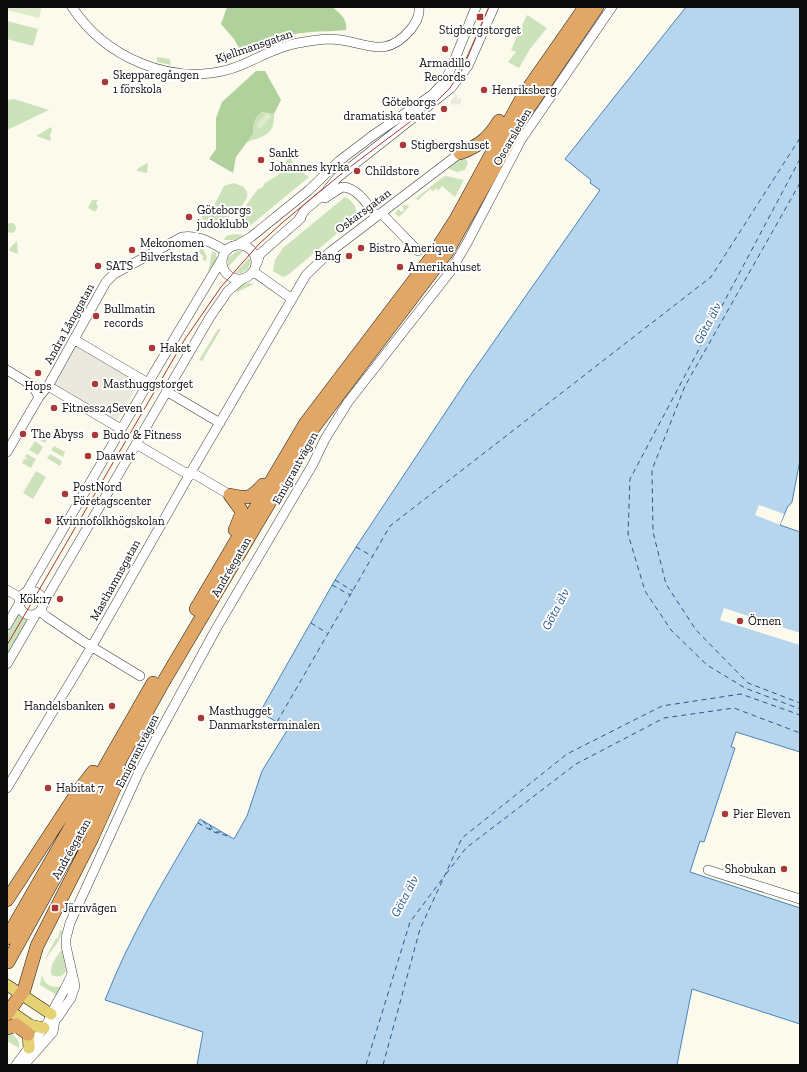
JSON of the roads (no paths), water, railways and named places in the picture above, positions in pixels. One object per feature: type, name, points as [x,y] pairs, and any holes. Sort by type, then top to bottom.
[{"type":"highway","name":"Oscarsleden","points":[[479,187],[523,96],[585,7]]},
{"type":"highway","name":"Oscarsleden","points":[[479,187],[525,113],[597,7]]},
{"type":"highway","points":[[460,154],[480,145],[490,135],[504,114],[523,96]]},
{"type":"highway","name":"Andréegatan","points":[[7,938],[108,759],[234,543],[315,410],[431,258],[479,187]]},
{"type":"highway","name":"Andréegatan","points":[[8,962],[138,726],[314,427],[432,274],[466,222],[479,187]]},
{"type":"highway","points":[[230,495],[246,498],[251,497],[273,478]]},
{"type":"highway","points":[[230,495],[241,510],[241,515],[235,527],[234,543]]},
{"type":"highway","points":[[8,1011],[21,995],[37,946],[107,807],[133,747],[138,726]]},
{"type":"highway","points":[[7,900],[79,790],[95,770],[108,759]]},
{"type":"highway","points":[[7,1028],[16,1025],[28,1034]]},
{"type":"main road","points":[[7,985],[55,1018]]},
{"type":"main road","points":[[8,1011],[30,1025],[44,1028]]},
{"type":"main road","points":[[22,1020],[28,1034],[29,1048]]},
{"type":"street","name":"Kjellmansgatan","points":[[72,7],[101,40],[129,58],[167,71],[206,74],[240,66],[285,46],[311,40],[343,40],[371,48],[383,48],[400,40],[409,31],[418,17],[419,7]]},
{"type":"street","points":[[7,625],[224,255],[232,246],[251,237],[309,190],[339,161],[432,95],[445,81],[476,7]]},
{"type":"street","points":[[297,222],[305,210],[325,193],[336,178],[451,88],[468,66],[494,7]]},
{"type":"street","name":"Emigrantvägen","points":[[24,1065],[53,1032],[55,1018],[68,986],[72,973],[66,938],[70,922],[138,774],[216,629],[348,402],[450,272],[467,243],[521,140],[612,7]]},
{"type":"street","name":"Oskarsgatan","points":[[292,299],[306,275],[319,261],[378,214],[460,154]]},
{"type":"street","points":[[7,664],[40,610],[210,317],[228,291],[255,267],[260,254],[297,222],[342,187],[350,188],[354,191],[418,251]]},
{"type":"street","name":"Andra Långgatan","points":[[7,452],[75,340],[106,282],[114,274],[182,237],[192,236],[214,243],[224,255]]},
{"type":"street","points":[[239,244],[245,245],[253,251],[255,267],[292,299]]},
{"type":"street","points":[[224,255],[222,265],[226,274],[233,278],[242,279]]},
{"type":"street","name":"Masthamnsgatan","points":[[7,788],[92,646],[190,472],[292,299]]},
{"type":"street","points":[[75,340],[148,383]]},
{"type":"street","points":[[7,370],[32,386],[39,397]]},
{"type":"street","points":[[48,386],[121,429]]},
{"type":"street","points":[[166,391],[220,423]]},
{"type":"street","points":[[136,444],[184,472],[190,472],[230,495]]},
{"type":"street","points":[[7,590],[22,598],[38,593],[42,598],[40,610]]},
{"type":"street","points":[[22,598],[22,610],[26,614],[40,610]]},
{"type":"street","points":[[40,610],[47,617],[140,676]]},
{"type":"street","points":[[708,870],[800,899]]},
{"type":"street","points":[[16,1065],[44,1028],[55,1018]]},
{"type":"water","name":"Göta älv","points":[[686,7],[800,7],[800,460],[792,502],[787,508],[780,525],[800,532],[800,752],[736,732],[731,747],[735,748],[704,842],[700,841],[690,872],[800,908],[800,1024],[692,989],[677,1065],[197,1065],[203,1032],[105,1000],[125,953],[161,885],[200,819],[234,839],[247,816],[262,771],[288,729],[260,712],[335,580],[356,547],[467,380],[600,190],[590,183],[591,180],[565,159]]},
{"type":"tram line","points":[[7,645],[185,339],[221,287],[259,244],[283,222],[346,170],[435,103],[450,88],[463,68],[489,7]]},
{"type":"place","name":"Stigbergstorget","points":[[480,17]]},
{"type":"place","name":"Armadillo Records","points":[[445,49]]},
{"type":"place","name":"Skepparegången 1 förskola","points":[[105,82]]},
{"type":"place","name":"Henriksberg","points":[[484,90]]},
{"type":"place","name":"Göteborgs dramatiska teater","points":[[444,109]]},
{"type":"place","name":"Stigbergshuset","points":[[403,145]]},
{"type":"place","name":"Sankt Johannes kyrka","points":[[261,160]]},
{"type":"place","name":"Childstore","points":[[357,171]]},
{"type":"place","name":"Göteborgs judoklubb","points":[[189,217]]},
{"type":"place","name":"Bistro Amerique","points":[[361,248]]},
{"type":"place","name":"Mekonomen Bilverkstad","points":[[132,250]]},
{"type":"place","name":"Bang","points":[[349,256]]},
{"type":"place","name":"SATS","points":[[98,266]]},
{"type":"place","name":"Amerikahuset","points":[[400,267]]},
{"type":"place","name":"Bullmatin records","points":[[96,316]]},
{"type":"place","name":"Haket","points":[[152,348]]},
{"type":"place","name":"Hops","points":[[38,373]]},
{"type":"place","name":"Masthuggstorget","points":[[95,384]]},
{"type":"place","name":"Fitness24Seven","points":[[54,408]]},
{"type":"place","name":"The Abyss","points":[[23,434]]},
{"type":"place","name":"Budo & Fitness","points":[[95,435]]},
{"type":"place","name":"Daawat","points":[[88,456]]},
{"type":"place","name":"PostNord Företagscenter","points":[[65,494]]},
{"type":"place","name":"Kvinnofolkhögskolan","points":[[48,521]]},
{"type":"place","name":"Kök:17","points":[[60,599]]},
{"type":"place","name":"Örnen","points":[[740,621]]},
{"type":"place","name":"Handelsbanken","points":[[112,706]]},
{"type":"place","name":"Masthugget Danmarksterminalen","points":[[201,718]]},
{"type":"place","name":"Habitat 7","points":[[48,788]]},
{"type":"place","name":"Pier Eleven","points":[[725,814]]},
{"type":"place","name":"Shobukan","points":[[784,869]]},
{"type":"place","name":"Järnvågen","points":[[55,908]]}]
